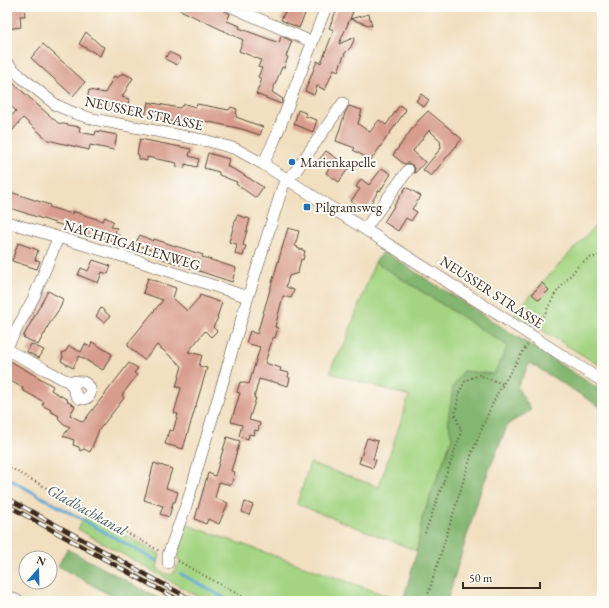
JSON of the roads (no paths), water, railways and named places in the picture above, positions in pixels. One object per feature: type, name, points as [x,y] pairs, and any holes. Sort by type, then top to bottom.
[{"type":"street","points":[[232,7],[312,42]]},
{"type":"street","points":[[264,164],[274,143],[326,7]]},
{"type":"street","name":"NEUSSER STRASSE","points":[[7,63],[20,76],[56,105],[74,113],[93,119],[208,141],[236,149],[264,164],[531,339],[602,381]]},
{"type":"street","points":[[168,559],[188,500],[248,297],[283,186],[287,179],[295,172],[343,103]]},
{"type":"street","points":[[365,230],[408,170]]},
{"type":"street","name":"NACHTIGALLENWEG","points":[[7,222],[135,260],[248,297]]},
{"type":"street","points":[[58,238],[34,297],[7,349],[68,381]]},
{"type":"street","points":[[7,596],[18,601]]},
{"type":"waterway","name":"Gladbachkanal","points":[[7,478],[157,561]]},
{"type":"waterway","name":"Gladbachkanal","points":[[181,574],[230,601]]},
{"type":"railway","points":[[7,498],[194,601]]},
{"type":"railway","points":[[7,505],[180,601]]},
{"type":"place","name":"Marienkapelle","points":[[292,162]]},
{"type":"place","name":"Pilgramsweg","points":[[307,207]]}]
